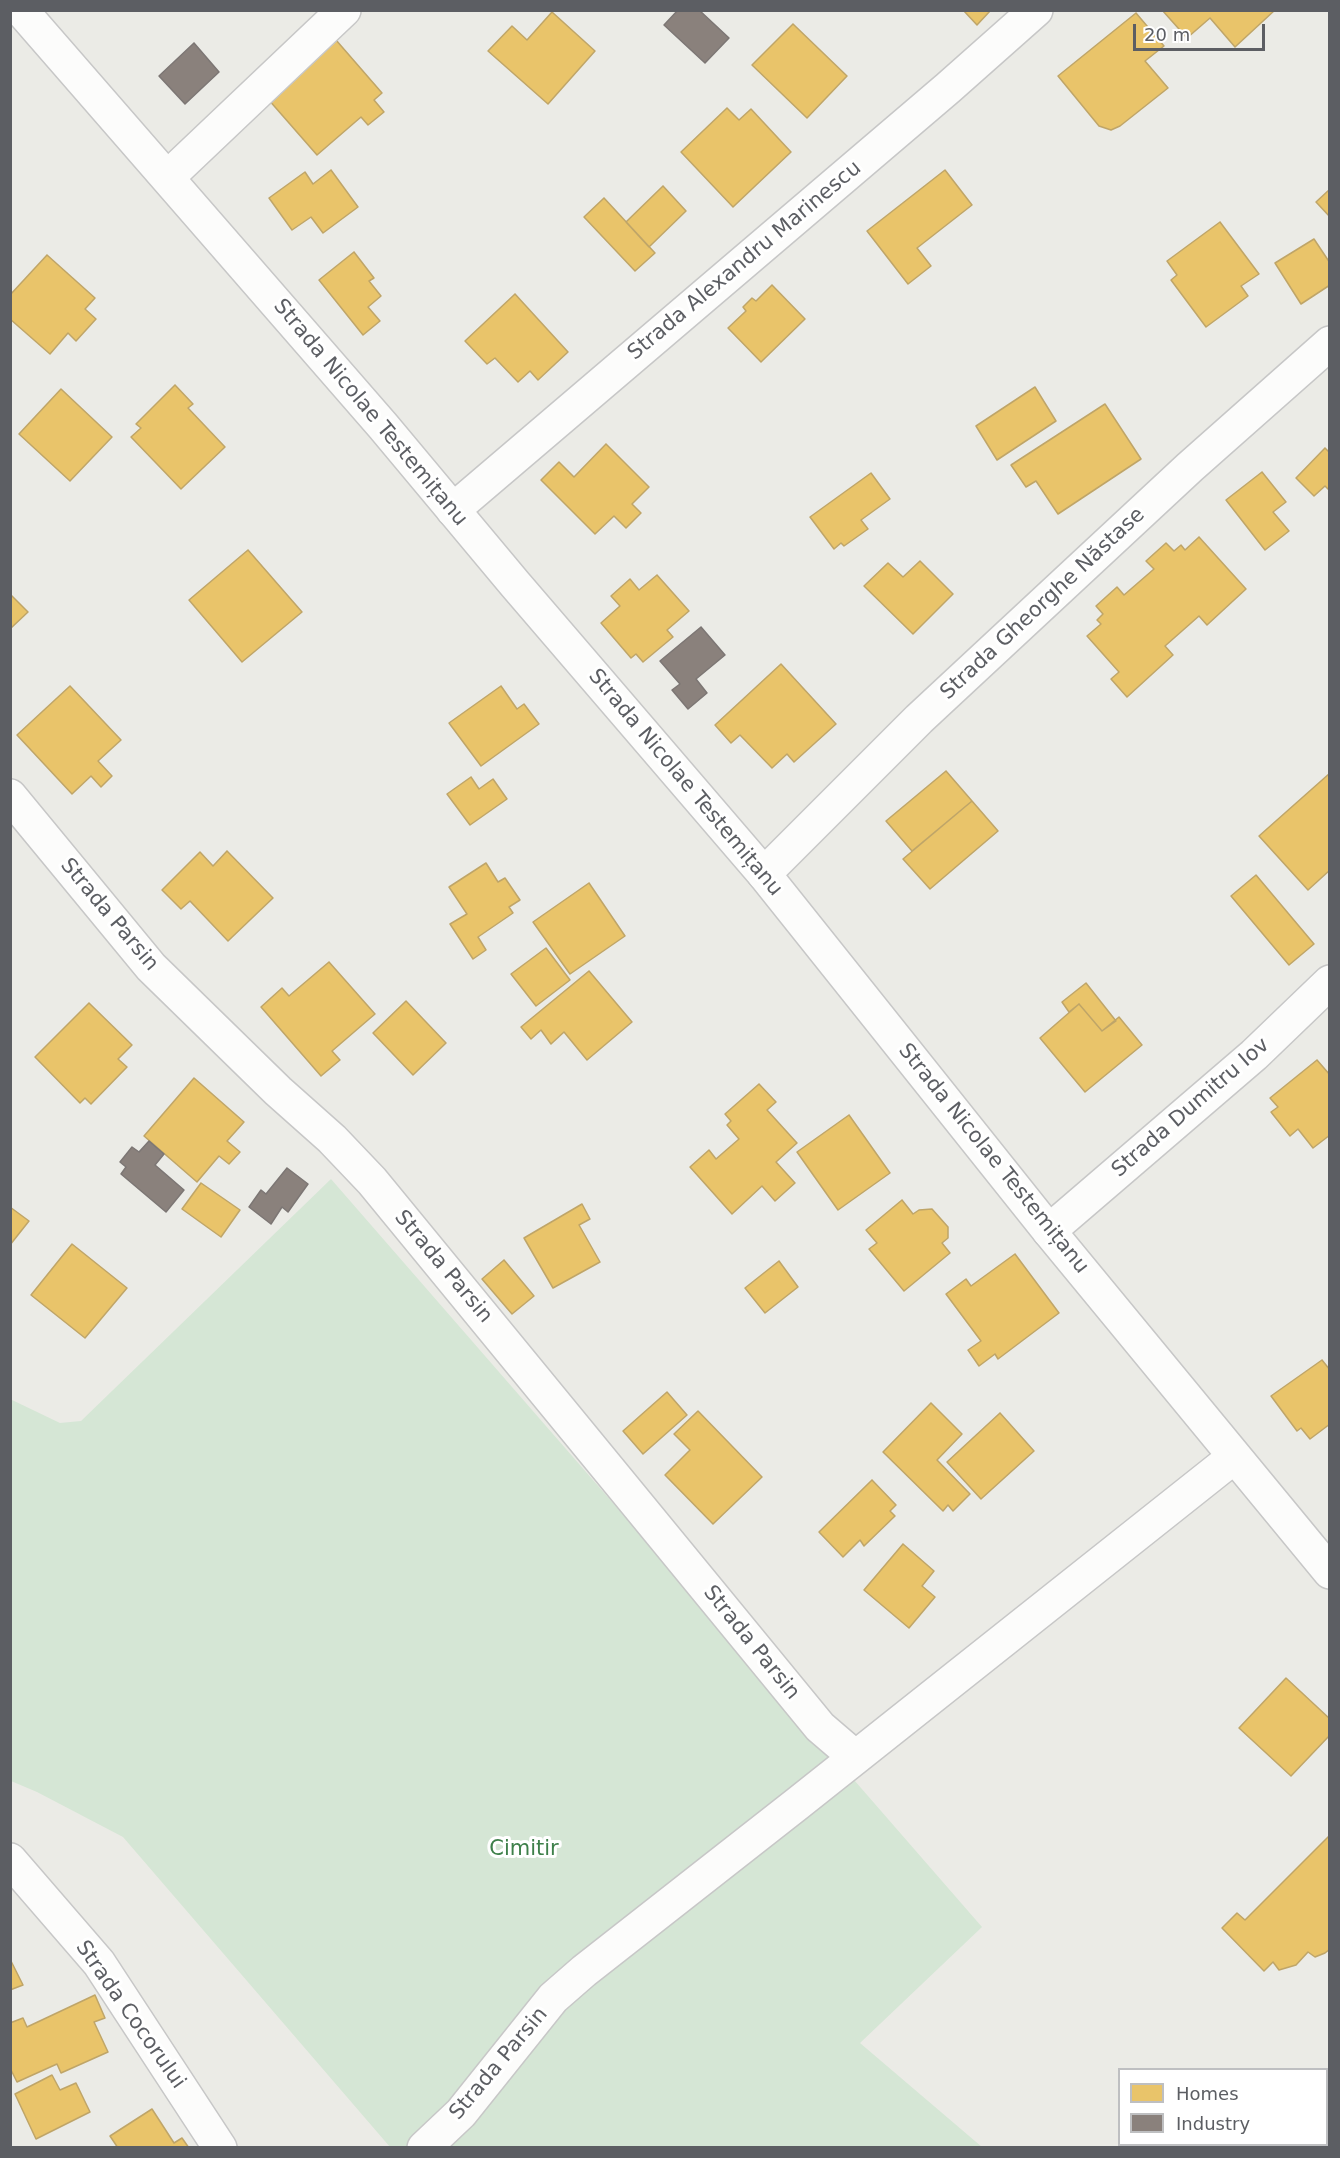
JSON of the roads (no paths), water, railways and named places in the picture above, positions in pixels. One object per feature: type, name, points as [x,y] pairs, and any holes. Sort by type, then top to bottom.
[{"type":"street","name":"Strada Nicolae Testemițanu","points":[[21,10],[383,426],[764,874],[1049,1231],[1329,1572]]},
{"type":"street","points":[[168,177],[344,10]]},
{"type":"street","name":"Strada Alexandru Marinescu","points":[[453,510],[939,96],[1036,10]]},
{"type":"street","name":"Strada Gheorghe Năstase","points":[[764,874],[920,719],[1190,467],[1329,343]]},
{"type":"street","name":"Strada Parsin","points":[[10,796],[151,967],[278,1091],[332,1139],[372,1181],[820,1727],[855,1757]]},
{"type":"street","name":"Strada Dumitru Iov","points":[[1049,1231],[1254,1054],[1329,982]]},
{"type":"street","name":"Strada Parsin","points":[[424,2148],[460,2113],[553,1998],[584,1971],[1234,1457]]},
{"type":"street","name":"Strada Cocorului","points":[[10,1860],[99,1963],[220,2148]]},
{"type":"park label","name":"Cimitir","points":[[524,1850]]}]
